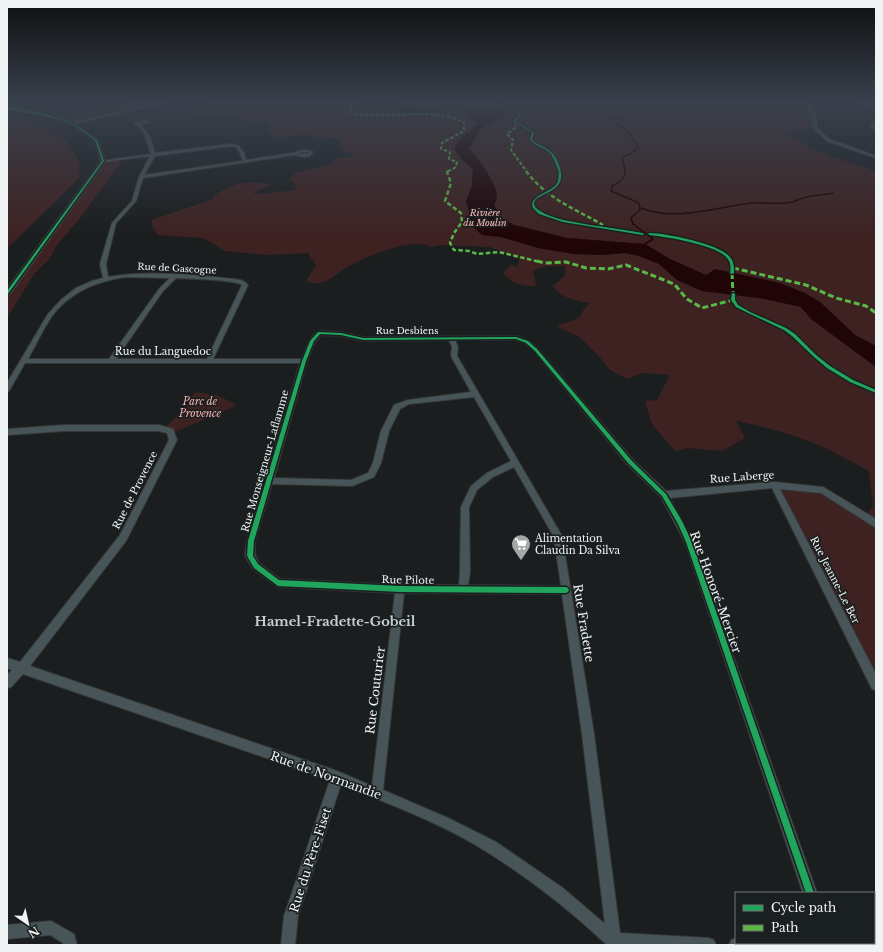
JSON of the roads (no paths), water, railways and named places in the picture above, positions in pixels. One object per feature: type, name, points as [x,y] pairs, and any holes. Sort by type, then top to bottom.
[{"type":"main road","points":[[7,293],[103,161],[98,146]]},
{"type":"street","points":[[106,279],[103,264],[114,223],[134,201],[141,177],[153,155],[151,146]]},
{"type":"street","points":[[103,161],[220,146]]},
{"type":"street","points":[[237,146],[242,153],[245,162]]},
{"type":"street","points":[[846,146],[876,157]]},
{"type":"street","points":[[141,177],[294,154]]},
{"type":"street","name":"Rue de Gascogne","points":[[7,389],[50,315],[67,296],[106,279],[134,274],[232,280],[242,282],[245,285],[209,361]]},
{"type":"street","points":[[112,360],[161,290],[174,276]]},
{"type":"street","name":"Rue Desbiens","points":[[304,361],[312,341],[319,333],[341,334],[363,339],[516,338],[527,342]]},
{"type":"street","name":"Rue Fradette","points":[[451,339],[455,347],[454,356],[514,463],[558,536],[588,734],[613,942]]},
{"type":"street","name":"Rue Honoré-Mercier","points":[[527,342],[536,350],[630,462],[664,495],[680,522],[689,542],[810,892]]},
{"type":"street","name":"Rue du Languedoc","points":[[23,361],[304,361]]},
{"type":"street","name":"Rue Monseigneur-Laflamme","points":[[256,566],[250,556],[251,541],[270,481],[304,361]]},
{"type":"street","points":[[270,481],[352,483],[370,474],[374,469],[377,463],[385,431],[397,408],[408,402],[475,394]]},
{"type":"street","name":"Rue de Provence","points":[[7,432],[35,428],[64,427],[159,428],[170,431],[173,440],[123,538],[22,668],[7,683]]},
{"type":"street","points":[[463,589],[465,572],[465,508],[474,488],[490,475],[514,463]]},
{"type":"street","name":"Rue Laberge","points":[[664,495],[774,485],[823,490],[876,524]]},
{"type":"street","name":"Rue Jeanne-Le Ber","points":[[774,485],[876,685]]},
{"type":"street","name":"Rue Pilote","points":[[256,566],[278,583],[400,589],[566,590]]},
{"type":"street","name":"Rue Couturier","points":[[377,793],[400,589]]},
{"type":"street","name":"Rue de Normandie","points":[[7,663],[337,777],[444,822],[490,847],[558,893],[613,942]]},
{"type":"street","name":"Rue du Père-Fiset","points":[[288,945],[291,916],[337,777]]},
{"type":"street","points":[[7,932],[51,928],[69,939],[70,945]]},
{"type":"street","points":[[613,942],[709,945]]},
{"type":"street","points":[[736,945],[758,944]]},
{"type":"water","name":"Rivière du Moulin","points":[[455,146],[470,146],[469,149],[482,165],[494,185],[497,196],[494,205],[501,218],[514,225],[567,238],[645,244],[670,259],[706,275],[715,269],[780,283],[805,293],[820,302],[855,335],[876,346],[876,367],[811,319],[801,307],[765,299],[702,291],[677,280],[659,264],[639,256],[625,253],[601,255],[574,254],[538,248],[501,237],[482,235],[470,224],[470,214],[466,202],[472,185],[473,169],[463,161],[454,149]]},
{"type":"waterway","points":[[638,146],[630,154],[622,157],[625,167],[625,174],[621,180],[612,186],[611,191],[639,203],[640,210],[631,218],[633,224],[653,239],[645,244]]},
{"type":"waterway","points":[[641,208],[668,214],[682,214],[752,203],[787,203],[802,198],[833,193]]},
{"type":"place","name":"Alimentation Claudin Da Silva","points":[[521,561]]},
{"type":"district","name":"Hamel-Fradette-Gobeil","points":[[335,621]]},
{"type":"park label","name":"Parc de Provence","points":[[200,406]]}]
